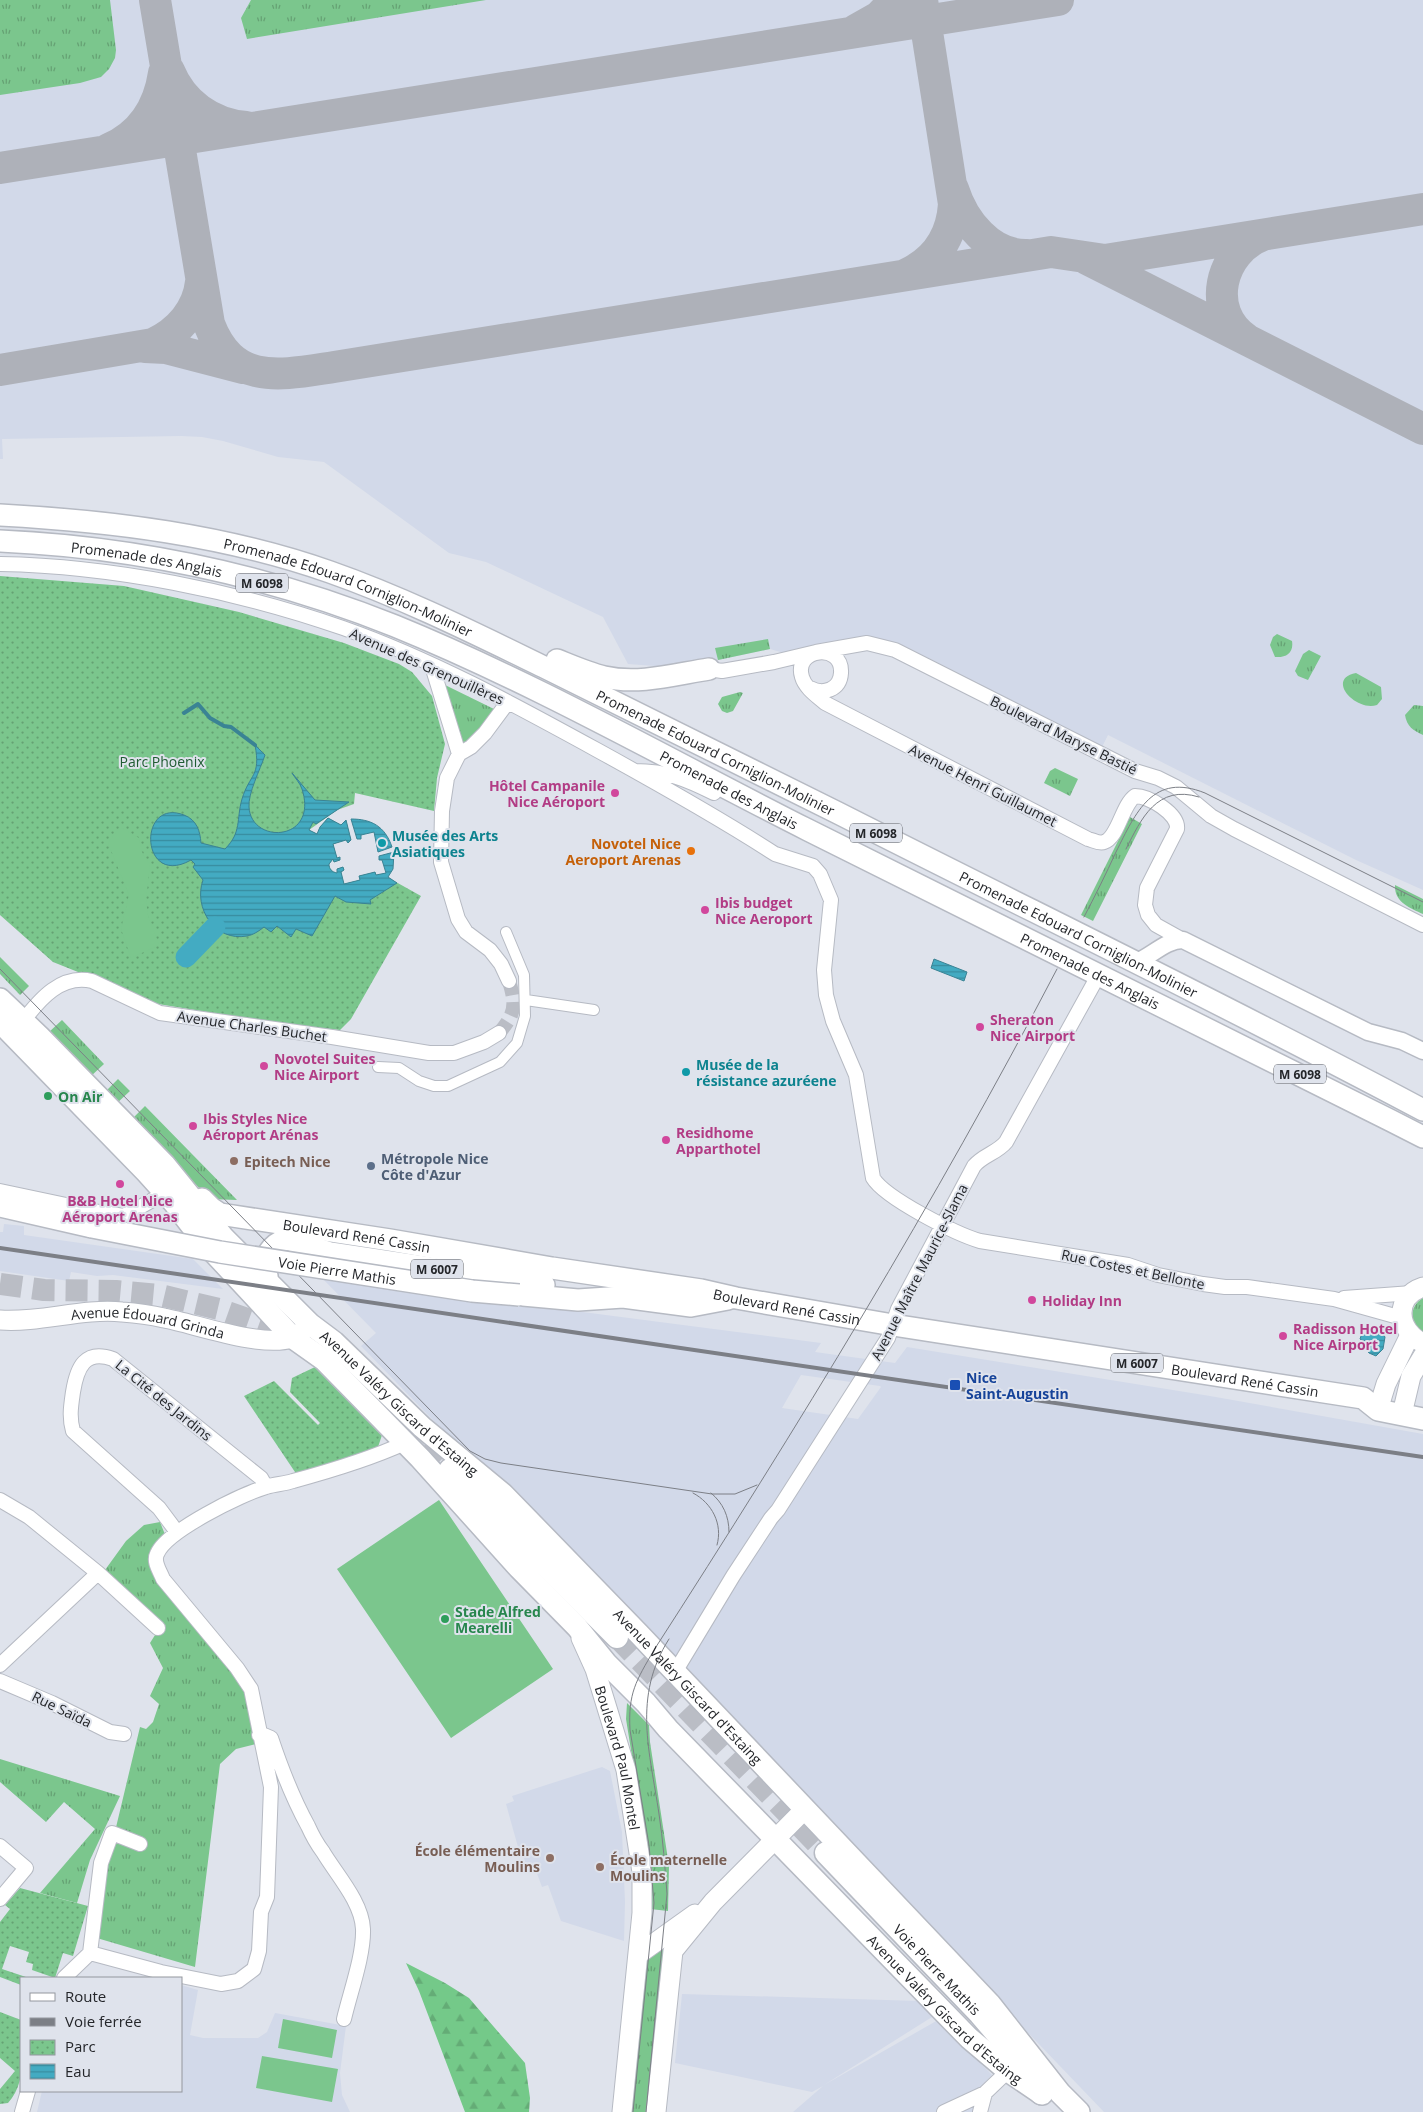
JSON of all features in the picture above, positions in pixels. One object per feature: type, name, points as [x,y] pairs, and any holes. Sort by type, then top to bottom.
[{"type":"highway","points":[[450,1470],[617,1637]]},
{"type":"highway","name":"Voie Pierre Mathis","points":[[826,1853],[980,2014],[1021,2062],[1041,2093]]},
{"type":"main road","name":"Promenade Edouard Corniglion-Molinier","points":[[0,515],[105,524],[222,543],[327,571],[439,616],[636,712],[1423,1110]]},
{"type":"main road","name":"Promenade des Anglais","points":[[0,541],[127,552],[210,569],[338,605],[395,626],[501,673],[1026,938],[1092,987],[1275,1062],[1423,1137]]},
{"type":"main road","points":[[439,616],[604,677],[644,679],[709,668]]},
{"type":"main road","points":[[1026,938],[1059,947],[1102,966],[1120,966],[1134,963]]},
{"type":"main road","name":"Boulevard René Cassin","points":[[0,999],[9,1032],[165,1193],[205,1244],[293,1338]]},
{"type":"main road","name":"Boulevard René Cassin","points":[[9,1032],[191,1186],[211,1208],[220,1214],[356,1234],[552,1268],[701,1290],[736,1298],[893,1325],[1363,1398],[1378,1410],[1423,1419]]},
{"type":"main road","points":[[1366,1080],[1400,1090],[1423,1100]]},
{"type":"main road","name":"Boulevard René Cassin","points":[[165,1165],[224,1238],[271,1285]]},
{"type":"main road","name":"Voie Pierre Mathis","points":[[0,1206],[92,1227],[229,1254],[472,1291],[578,1300],[623,1297],[691,1306],[736,1298]]},
{"type":"main road","name":"Boulevard René Cassin","points":[[271,1285],[265,1272],[265,1262],[269,1252],[281,1241],[287,1239],[330,1253],[544,1285]]},
{"type":"main road","name":"Avenue Valéry Giscard d'Estaing","points":[[271,1285],[310,1324],[334,1342],[422,1428],[503,1494],[990,2004],[1060,2093],[1079,2112]]},
{"type":"main road","points":[[1378,1410],[1386,1384],[1416,1339],[1402,1318],[1404,1305],[1418,1290]]},
{"type":"main road","name":"Avenue Édouard Grinda","points":[[0,1320],[11,1321],[55,1315],[121,1311],[164,1318],[236,1335],[272,1340],[293,1338]]},
{"type":"main road","points":[[293,1338],[310,1324]]},
{"type":"main road","name":"Avenue Valéry Giscard d'Estaing","points":[[293,1338],[324,1360],[405,1443],[519,1568],[577,1627],[621,1679],[646,1703],[668,1729],[969,2038],[1008,2071],[1041,2093],[1060,2112]]},
{"type":"main road","points":[[1402,1414],[1411,1376],[1423,1356]]},
{"type":"main road","points":[[405,1443],[422,1428]]},
{"type":"main road","name":"Boulevard Paul Montel","points":[[577,1627],[594,1669],[626,1770],[642,1872],[639,1954],[622,2112]]},
{"type":"main road","points":[[656,2112],[673,1951],[713,1902],[805,1809]]},
{"type":"main road","points":[[639,1954],[713,1902]]},
{"type":"street","name":"Avenue des Grenouillères","points":[[0,564],[79,568],[170,583],[278,608],[342,628],[432,666],[508,702],[634,770],[775,854],[788,860],[811,864],[820,874],[832,904],[825,960],[826,994],[833,1021],[856,1075],[872,1178],[884,1191]]},
{"type":"street","name":"Boulevard Maryse Bastié","points":[[709,668],[722,671],[867,643],[894,650],[1128,768],[1167,782],[1182,790],[1211,816],[1234,829],[1423,925]]},
{"type":"street","points":[[774,662],[792,671],[807,686],[816,691],[829,690],[838,682],[841,676],[839,662],[835,657],[830,653],[816,652],[810,654],[802,665],[802,678],[807,686]]},
{"type":"street","points":[[432,666],[459,754]]},
{"type":"street","name":"Avenue Henri Guillaumet","points":[[807,686],[825,703],[843,714],[1088,839],[1103,843],[1109,839],[1128,803],[1135,796],[1142,797],[1170,813],[1177,825],[1177,829],[1147,888],[1145,905],[1148,915],[1156,925],[1183,940]]},
{"type":"street","points":[[508,702],[485,733],[471,747],[459,754],[447,778],[442,811],[441,862],[458,919],[466,932],[490,950],[501,964],[509,980]]},
{"type":"street","name":"Avenue des Grenouillères","points":[[634,770],[656,770],[676,775],[746,809],[772,811]]},
{"type":"street","points":[[378,1067],[399,1068],[419,1080],[434,1086],[448,1086],[500,1062],[517,1043],[525,1016],[526,1000],[524,976],[506,932]]},
{"type":"street","points":[[1134,963],[1150,956],[1171,942],[1183,940],[1368,1032],[1408,1044],[1423,1051]]},
{"type":"street","name":"Avenue Charles Buchet","points":[[9,1032],[56,986],[82,979],[92,981],[160,1013],[332,1037],[429,1053],[454,1053],[461,1051],[484,1042],[499,1033]]},
{"type":"street","name":"Avenue Maître Maurice-Slama","points":[[675,1672],[733,1576],[871,1367],[893,1325],[898,1308],[974,1166],[981,1158],[1006,1142],[1092,987]]},
{"type":"street","points":[[526,1000],[594,1010]]},
{"type":"street","name":"Rue Costes et Bellonte","points":[[884,1191],[958,1232],[980,1241],[1108,1261],[1128,1265],[1158,1275],[1203,1284],[1225,1287],[1246,1286],[1334,1299],[1402,1318]]},
{"type":"street","points":[[0,1192],[124,1216],[165,1193]]},
{"type":"street","name":"Rue Costes et Bellonte","points":[[1334,1299],[1418,1290]]},
{"type":"street","name":"La Cité des Jardins","points":[[177,1532],[158,1508],[72,1431],[70,1418],[76,1376],[82,1364],[92,1356],[113,1358],[261,1478],[266,1486]]},
{"type":"street","points":[[90,1953],[161,1972],[221,1984],[238,1981],[254,1969],[259,1952],[261,1912],[266,1897],[271,1787],[251,1689],[237,1668],[163,1579],[156,1562],[156,1555],[161,1547],[177,1532],[226,1504],[266,1486],[309,1476],[388,1451],[405,1443]]},
{"type":"street","points":[[0,1500],[29,1516],[98,1573],[158,1628]]},
{"type":"street","points":[[0,1665],[98,1573]]},
{"type":"street","name":"Rue Saïda","points":[[0,1682],[52,1703],[110,1732],[124,1734]]},
{"type":"street","points":[[259,1735],[264,1734],[271,1738],[288,1787],[323,1853],[340,1875],[361,1916],[363,1928],[362,1943],[344,2019]]},
{"type":"street","points":[[65,1977],[90,1953],[101,1863],[112,1833],[140,1844]]},
{"type":"street","points":[[0,1846],[26,1868],[0,1899]]},
{"type":"street","points":[[944,2112],[985,2093],[1008,2071]]},
{"type":"street","points":[[22,2112],[28,2092]]},
{"type":"street","points":[[980,2112],[985,2093]]},
{"type":"shaded area","points":[[0,0],[1423,0],[1423,890],[1356,860],[1108,735],[1101,749],[880,639],[784,653],[770,649],[718,660],[708,670],[628,664],[603,617],[486,562],[449,553],[324,462],[278,457],[223,441],[181,436],[2,439],[3,459],[0,459]]},
{"type":"shaded area","points":[[4,1224],[24,1226],[24,1235],[193,1259],[223,1289],[113,1275],[97,1276],[71,1272],[69,1281],[0,1271],[0,1232],[3,1232]]},
{"type":"shaded area","points":[[318,1274],[544,1307],[821,1343],[815,1352],[895,1363],[907,1347],[1210,1396],[1423,1434],[1423,2112],[1104,2112],[502,1484],[462,1450],[361,1346],[376,1333]],"holes":[[[801,1375],[880,1386],[858,1419],[782,1408]]]},
{"type":"shaded area","points":[[602,1767],[610,1771],[622,1832],[625,1902],[624,1941],[561,1921],[548,1885],[542,1887],[535,1868],[528,1870],[520,1847],[518,1847],[506,1804],[514,1801],[512,1796]]},
{"type":"shaded area","points":[[182,1985],[198,1990],[190,2035],[203,2038],[258,2038],[267,2032],[275,2013],[346,2026],[340,2073],[342,2095],[350,2112],[37,2112],[42,2092],[182,2092]]},
{"type":"shaded area","points":[[682,1994],[919,2001],[932,2017],[824,2085],[938,2020],[992,2075],[982,2085],[973,2103],[973,2112],[793,2112],[823,2086],[812,2092],[675,2063]]},
{"type":"green space","points":[[0,0],[110,0],[116,50],[115,58],[109,69],[101,77],[80,83],[0,95]]},
{"type":"green space","points":[[251,0],[486,0],[247,39],[241,18]]},
{"type":"green space","name":"Parc Phoenix","points":[[0,576],[124,586],[239,612],[344,643],[399,664],[412,672],[432,696],[445,744],[437,778],[434,811],[355,793],[354,804],[337,810],[309,830],[317,834],[328,818],[341,825],[346,820],[351,840],[348,843],[346,840],[333,844],[337,858],[340,857],[340,860],[334,862],[333,859],[329,864],[331,870],[337,873],[337,869],[343,867],[344,870],[341,872],[344,884],[360,880],[359,876],[375,872],[376,875],[386,873],[387,877],[421,896],[351,1019],[340,1030],[275,1023],[158,1004],[53,962],[0,915]]},
{"type":"green space","points":[[1277,634],[1292,641],[1292,649],[1283,657],[1275,657],[1270,645],[1273,637]]},
{"type":"green space","points":[[768,639],[770,649],[718,660],[715,648]]},
{"type":"green space","points":[[1309,650],[1321,656],[1308,680],[1298,676],[1295,671],[1303,654]]},
{"type":"green space","points":[[1356,673],[1381,687],[1382,699],[1377,705],[1360,704],[1353,700],[1343,688],[1343,682],[1347,676]]},
{"type":"green space","points":[[443,684],[494,709],[484,727],[464,745],[461,744]]},
{"type":"green space","points":[[740,692],[743,693],[733,711],[727,713],[722,711],[718,704],[722,697]]},
{"type":"green space","points":[[1414,705],[1423,706],[1423,735],[1411,728],[1406,719],[1405,715]]},
{"type":"green space","points":[[1055,768],[1078,779],[1070,796],[1044,783],[1050,771]]},
{"type":"green space","points":[[1130,817],[1142,824],[1093,921],[1081,915]]},
{"type":"green space","points":[[120,827],[139,838],[142,852],[150,864],[146,900],[148,915],[159,945],[131,958],[121,929],[129,895],[108,843]]},
{"type":"green space","points":[[1395,885],[1423,899],[1423,914],[1408,907],[1400,900],[1395,891]]},
{"type":"green space","points":[[0,957],[29,986],[20,995],[0,974]]},
{"type":"green space","points":[[62,1020],[104,1064],[90,1077],[48,1033]]},
{"type":"green space","points":[[118,1079],[130,1091],[116,1104],[105,1092]]},
{"type":"green space","points":[[145,1106],[237,1200],[210,1199],[132,1119]]},
{"type":"green space","points":[[1423,1298],[1423,1333],[1415,1325],[1412,1315],[1415,1306]]},
{"type":"green space","points":[[315,1367],[382,1435],[378,1447],[297,1475],[244,1396],[274,1381],[318,1425],[320,1423],[290,1392],[292,1378]]},
{"type":"green space","name":"Stade Alfred Mearelli","points":[[439,1500],[553,1669],[451,1738],[337,1569]]},
{"type":"green space","points":[[160,1522],[166,1537],[153,1554],[248,1689],[256,1744],[236,1749],[220,1764],[195,1967],[90,1936],[140,1727],[146,1729],[153,1722],[159,1704],[150,1696],[163,1668],[150,1643],[162,1624],[105,1570],[126,1541],[144,1525]]},
{"type":"green space","points":[[627,1703],[649,1725],[669,1866],[668,1911],[650,1909],[649,1862],[626,1719]]},
{"type":"green space","points":[[0,1759],[120,1796],[90,1860],[77,1903],[40,1893],[95,1829],[64,1802],[46,1822],[0,1782]]},
{"type":"green space","points":[[20,1888],[88,1906],[73,1956],[63,1953],[55,1977],[32,1970],[33,1964],[26,1962],[29,1952],[10,1946],[2,1969],[26,1977],[20,1977],[20,1985],[0,1977],[0,1922],[10,1909],[5,1905]]},
{"type":"green space","points":[[666,1938],[648,2112],[630,2112],[647,1958]]},
{"type":"green space","points":[[406,1963],[469,1998],[525,2063],[530,2098],[529,2112],[465,2112],[419,1991]]},
{"type":"green space","points":[[0,2012],[20,2020],[20,2078],[8,2103],[0,2104],[0,2089],[15,2071],[0,2058]]},
{"type":"green space","points":[[283,2019],[337,2030],[332,2058],[278,2048]]},
{"type":"green space","points":[[262,2056],[338,2069],[332,2102],[256,2088]]},
{"type":"water","points":[[255,745],[265,755],[252,788],[249,807],[253,819],[261,828],[271,832],[283,832],[293,828],[301,820],[305,807],[302,789],[292,773],[315,800],[349,802],[316,824],[313,822],[309,830],[317,834],[328,818],[341,825],[346,820],[351,840],[348,843],[346,840],[333,844],[337,858],[340,857],[340,860],[334,862],[333,859],[329,864],[331,870],[337,873],[337,869],[343,867],[344,870],[341,872],[344,884],[360,880],[359,876],[375,872],[376,875],[386,873],[382,860],[379,860],[379,856],[394,852],[393,869],[388,877],[397,883],[370,900],[371,904],[346,902],[335,896],[312,936],[296,929],[291,937],[277,926],[271,932],[264,927],[256,933],[247,936],[225,934],[209,921],[204,912],[201,901],[203,880],[193,867],[195,864],[191,860],[174,866],[162,863],[154,854],[151,842],[152,829],[158,819],[169,813],[184,815],[192,820],[199,830],[201,843],[225,849],[234,837],[238,826],[242,799],[256,769]]},
{"type":"water","points":[[351,819],[365,820],[376,825],[385,834],[392,847],[378,852],[374,832],[361,835],[361,839],[357,839]]},
{"type":"water","points":[[934,959],[967,972],[964,981],[931,968]]},
{"type":"water","points":[[1368,1327],[1379,1328],[1385,1337],[1383,1349],[1376,1356],[1369,1353],[1366,1349],[1368,1345],[1360,1339],[1362,1333]]},
{"type":"waterway","points":[[184,713],[198,704],[210,718],[224,726],[231,727],[255,745]]},
{"type":"waterway","points":[[186,957],[215,927]]},
{"type":"taxiway","points":[[155,0],[209,324],[219,344],[231,358],[245,367],[261,372],[277,374],[295,373],[1051,252],[1105,260],[1423,209]]},
{"type":"taxiway","points":[[856,30],[879,17],[895,0]]},
{"type":"taxiway","points":[[907,274],[927,262],[941,246],[950,226],[954,204],[922,0]]},
{"type":"taxiway","points":[[0,168],[1058,0]]},
{"type":"taxiway","points":[[169,71],[182,93],[199,110],[221,121],[246,127]]},
{"type":"taxiway","points":[[109,149],[130,136],[147,118],[158,97],[164,73]]},
{"type":"taxiway","points":[[953,189],[971,224],[990,243],[1001,250],[1027,255]]},
{"type":"taxiway","points":[[1246,339],[1233,327],[1225,313],[1222,298],[1223,283],[1228,268],[1236,254],[1248,243],[1263,235]]},
{"type":"taxiway","points":[[1087,259],[1423,429]]},
{"type":"taxiway","points":[[0,370],[153,344],[171,333],[186,319],[196,302],[201,282]]},
{"type":"taxiway","points":[[145,347],[166,348],[243,368]]},
{"type":"tunnel","points":[[499,1033],[509,1020],[513,1009],[513,996],[509,981]]},
{"type":"tunnel","points":[[0,1284],[44,1290],[116,1291],[160,1295],[219,1309],[295,1336]]},
{"type":"tunnel","points":[[354,1376],[450,1470]]},
{"type":"tunnel","points":[[617,1637],[826,1853]]},
{"type":"tram line","points":[[1084,917],[1123,837],[1139,810],[1159,792],[1172,788],[1187,788],[1205,793],[1423,902]]},
{"type":"tram line","points":[[1126,849],[1145,816],[1161,800],[1172,795],[1184,794],[1199,797]]},
{"type":"tram line","points":[[0,969],[470,1451],[485,1459],[501,1463],[712,1494],[735,1494],[757,1485]]},
{"type":"tram line","points":[[633,2112],[654,1903],[649,1845],[630,1730],[630,1706],[634,1688],[654,1650],[812,1399],[914,1229],[1011,1056],[1057,969]]},
{"type":"tram line","points":[[693,1493],[711,1508],[717,1522],[717,1545]]},
{"type":"tram line","points":[[711,1493],[724,1510],[729,1532]]},
{"type":"tram line","points":[[646,2112],[667,1894],[662,1834],[648,1747],[647,1704],[651,1682],[658,1661],[669,1639]]},
{"type":"railway","points":[[0,1248],[1423,1457]]},
{"type":"place","name":"Hôtel Campanile Nice Aéroport","points":[[615,793]]},
{"type":"place","name":"Musée des Arts Asiatiques","points":[[382,843]]},
{"type":"place","name":"Novotel Nice Aeroport Arenas","points":[[691,851]]},
{"type":"place","name":"Ibis budget Nice Aeroport","points":[[705,910]]},
{"type":"place","name":"Sheraton Nice Airport","points":[[980,1027]]},
{"type":"place","name":"Novotel Suites Nice Airport","points":[[264,1066]]},
{"type":"place","name":"Musée de la résistance azuréene","points":[[686,1072]]},
{"type":"place","name":"On Air","points":[[48,1096]]},
{"type":"place","name":"Ibis Styles Nice Aéroport Arénas","points":[[193,1126]]},
{"type":"place","name":"Residhome Apparthotel","points":[[666,1140]]},
{"type":"place","name":"Epitech Nice","points":[[234,1161]]},
{"type":"place","name":"Métropole Nice Côte d'Azur","points":[[371,1166]]},
{"type":"place","name":"B&B Hotel Nice Aéroport Arenas","points":[[120,1184]]},
{"type":"place","name":"Holiday Inn","points":[[1032,1300]]},
{"type":"place","name":"Radisson Hotel Nice Airport","points":[[1283,1336]]},
{"type":"place","name":"Nice Saint-Augustin","points":[[955,1385]]},
{"type":"place","name":"Stade Alfred Mearelli","points":[[445,1619]]},
{"type":"place","name":"École élémentaire Moulins","points":[[550,1858]]},
{"type":"place","name":"École maternelle Moulins","points":[[600,1867]]}]
